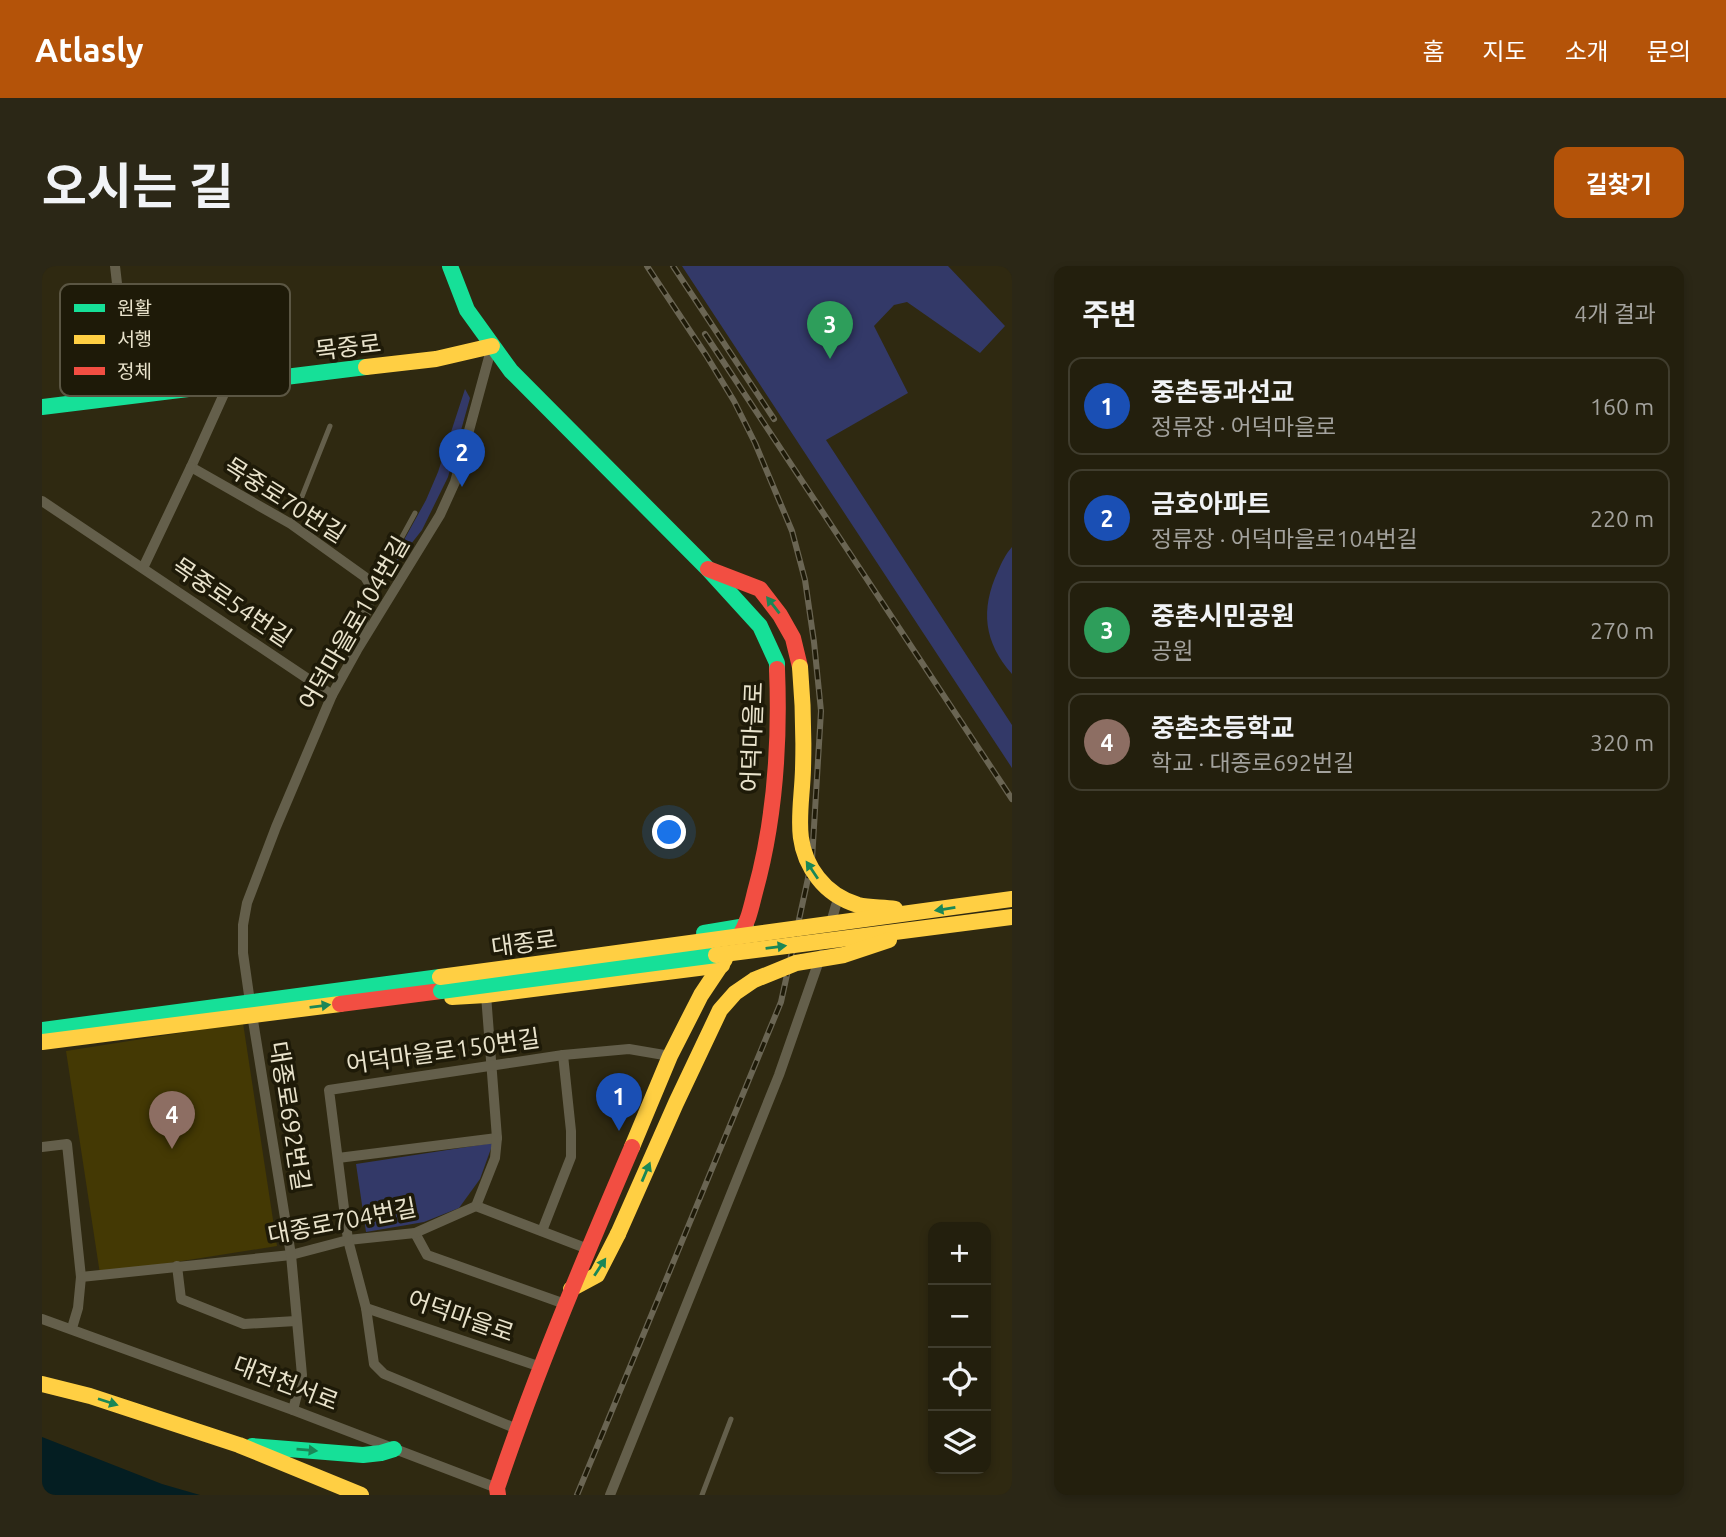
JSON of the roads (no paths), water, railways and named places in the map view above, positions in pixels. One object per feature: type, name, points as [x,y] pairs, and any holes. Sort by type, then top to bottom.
[{"type":"main road","name":"어덕마을로","points":[[450,266],[467,310],[511,371],[708,569],[760,626],[777,663],[779,710],[774,798],[760,875],[746,926],[701,995],[670,1056],[568,1297],[517,1429],[497,1491]]},
{"type":"main road","name":"목중로","points":[[290,377],[436,359],[492,346]]},
{"type":"main road","name":"목중로","points":[[42,407],[138,396]]},
{"type":"main road","points":[[568,1297],[597,1275],[698,1054],[720,1010],[735,993],[754,979],[796,963],[844,955],[880,944],[916,921],[892,908],[863,906],[844,900],[828,890],[807,863],[800,845],[798,820],[804,723],[800,667],[793,638],[760,589],[708,569]]},
{"type":"main road","name":"대종로","points":[[916,921],[1012,899]]},
{"type":"main road","name":"대종로","points":[[42,1042],[251,1009],[916,921],[1012,916]]},
{"type":"main road","points":[[722,965],[486,995],[432,999],[432,985],[746,926]]},
{"type":"main road","name":"대종로","points":[[42,1030],[251,1009]]},
{"type":"main road","points":[[42,1384],[90,1396],[239,1445],[361,1495]]},
{"type":"main road","points":[[239,1445],[363,1455],[394,1449]]},
{"type":"main road","name":"대전천서로","points":[[497,1491],[513,1495]]},
{"type":"street","points":[[115,266],[117,284]]},
{"type":"street","name":"어덕마을로104번길","points":[[251,1009],[243,953],[243,925],[247,903],[332,695],[440,515],[455,482],[492,346]]},
{"type":"street","name":"목중로70번길","points":[[223,396],[191,467],[291,524],[365,578],[373,590]]},
{"type":"street","name":"목중로54번길","points":[[143,568],[191,467]]},
{"type":"street","name":"목중로54번길","points":[[42,501],[332,695]]},
{"type":"street","points":[[357,650],[373,590]]},
{"type":"street","points":[[610,1495],[779,1076],[836,905]]},
{"type":"street","points":[[486,995],[497,1138],[495,1158],[476,1206],[588,1249]]},
{"type":"street","name":"대종로692번길","points":[[251,1009],[291,1255],[302,1375],[293,1410]]},
{"type":"street","name":"어덕마을로150번길","points":[[338,1158],[329,1090],[563,1055],[629,1049],[670,1056]]},
{"type":"street","name":"어덕마을로150번길","points":[[541,1231],[571,1157],[563,1055]]},
{"type":"street","points":[[497,1138],[338,1158],[348,1240],[366,1308],[374,1364],[384,1374],[517,1429]]},
{"type":"street","points":[[42,1147],[67,1144],[81,1277],[78,1308],[72,1328]]},
{"type":"street","name":"대종로704번길","points":[[81,1277],[291,1255],[348,1240],[415,1233],[476,1206]]},
{"type":"street","name":"어덕마을로","points":[[415,1233],[427,1255],[568,1297]]},
{"type":"street","points":[[177,1266],[181,1299],[244,1324],[296,1321]]},
{"type":"street","name":"어덕마을로","points":[[366,1308],[541,1367]]},
{"type":"street","name":"대전천서로","points":[[42,1319],[293,1410],[497,1491]]},
{"type":"lane","points":[[291,524],[330,426]]},
{"type":"lane","points":[[373,590],[415,513]]},
{"type":"lane","points":[[702,1495],[731,1419]]},
{"type":"railway","points":[[577,1495],[781,1002],[812,860],[821,711],[805,580],[792,531],[734,401],[647,266]]},
{"type":"railway","points":[[673,266],[774,419]]},
{"type":"railway","points":[[705,334],[1012,799]]},
{"type":"place","name":"중촌시민공원","points":[[830,359]]},
{"type":"place","name":"금호아파트","points":[[462,487]]},
{"type":"place","name":"중촌동과선교","points":[[619,1131]]},
{"type":"place","name":"중촌초등학교","points":[[172,1149]]}]
